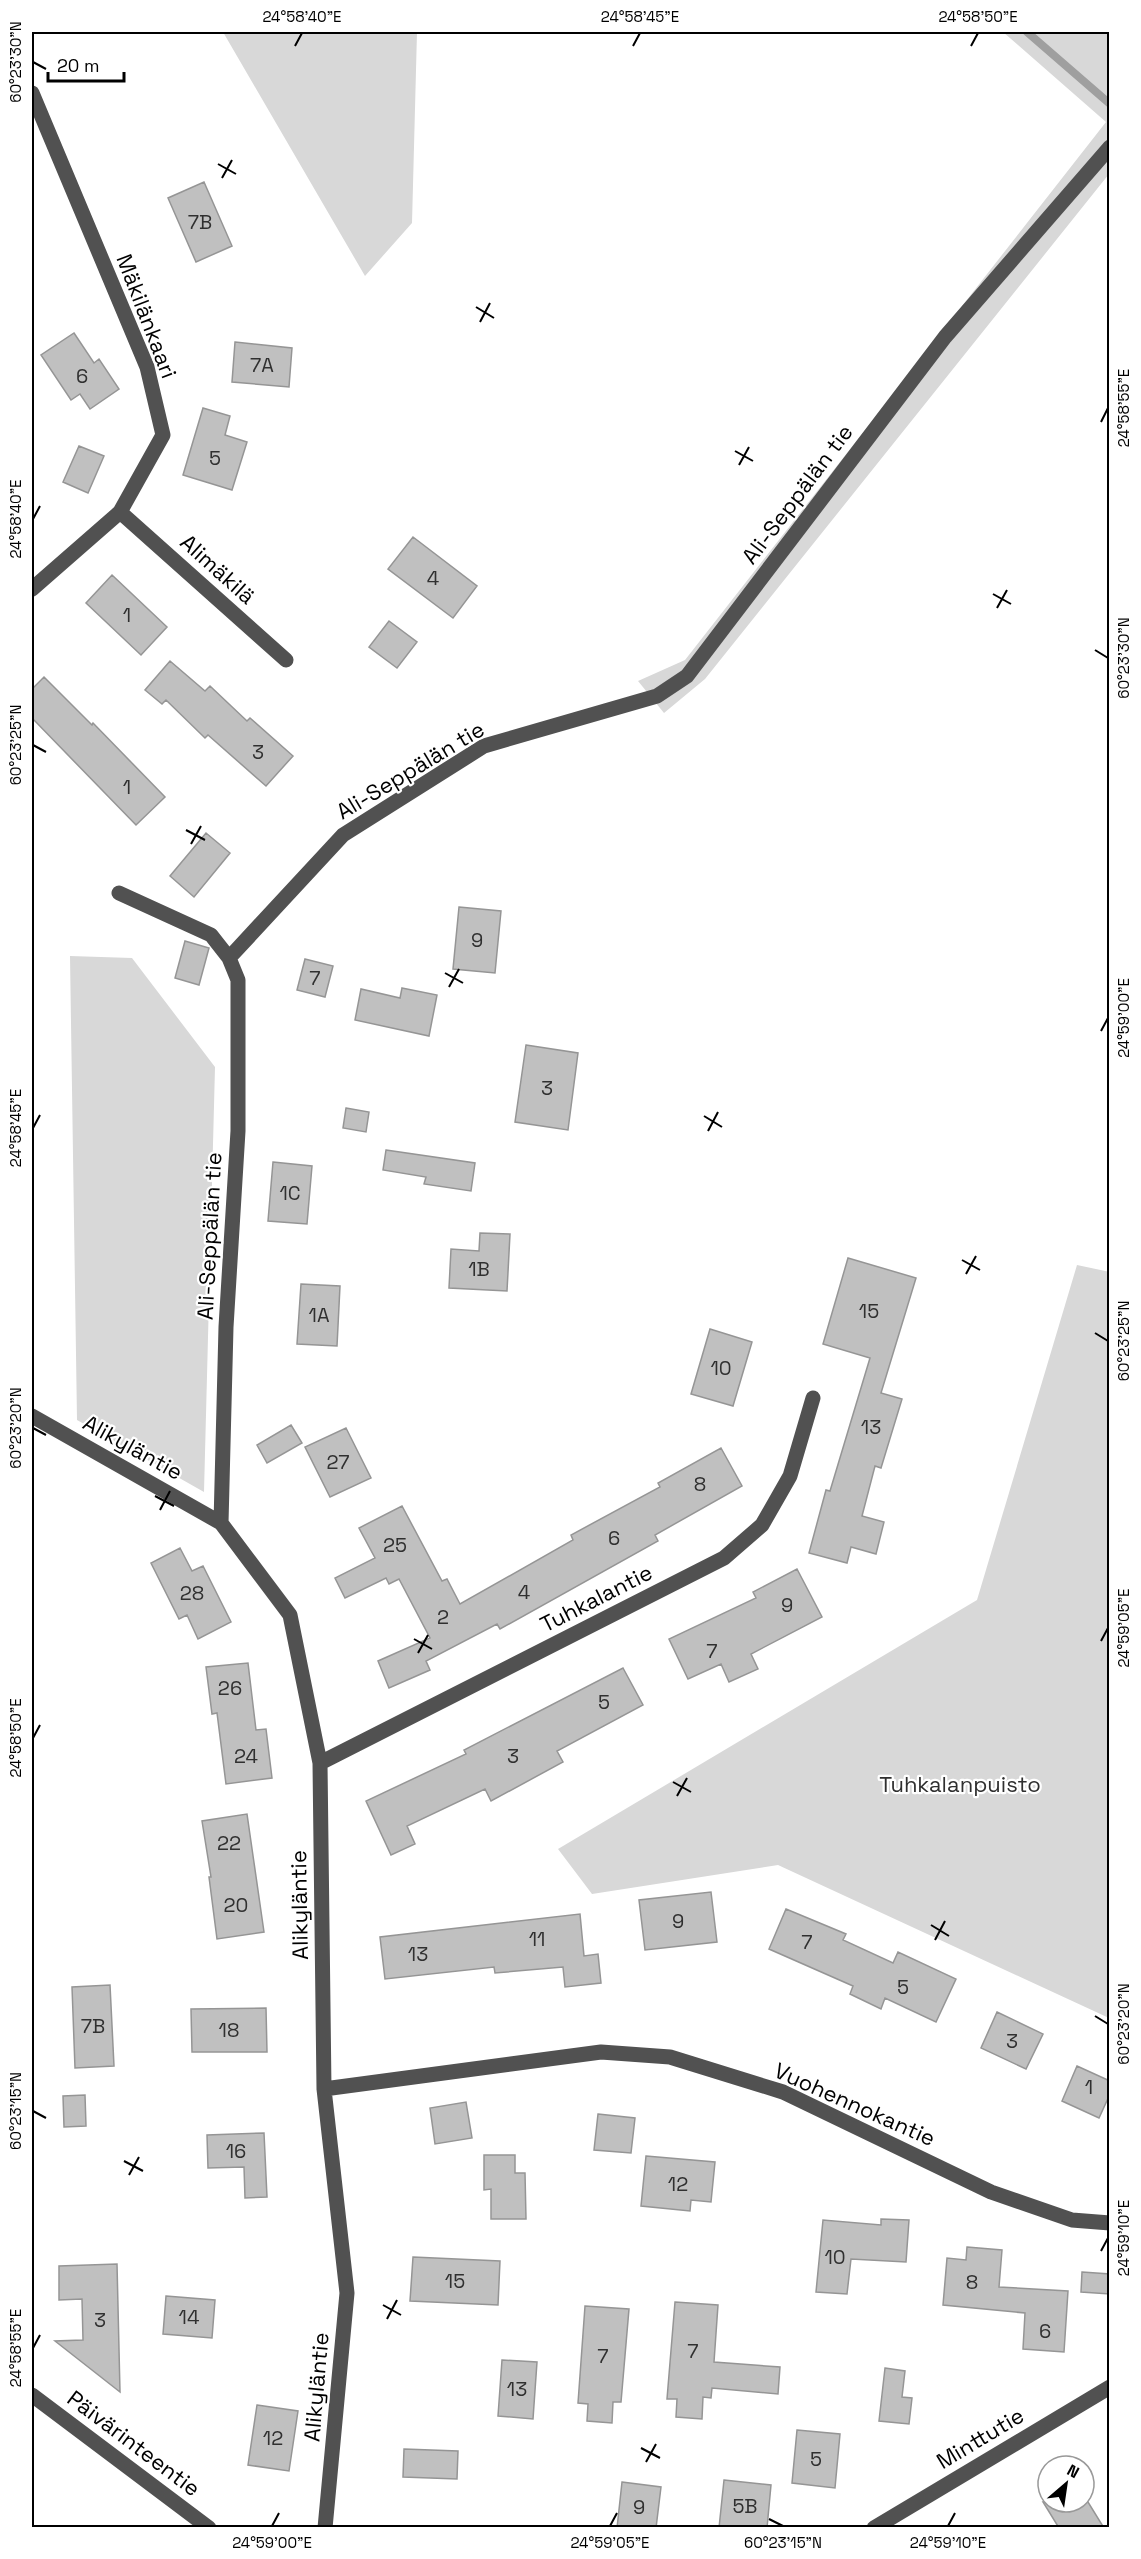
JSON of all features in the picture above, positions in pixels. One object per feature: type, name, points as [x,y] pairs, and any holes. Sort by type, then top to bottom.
[{"type":"street","name":"Mäkilänkaari","points":[[32,99],[147,367],[163,435],[120,512],[32,589]]},
{"type":"street","name":"Ali-Seppälän tie","points":[[221,1522],[225,1327],[238,1131],[238,980],[229,958],[343,835],[484,746],[657,696],[687,676],[945,337],[1110,147]]},
{"type":"street","name":"Alimäkilä","points":[[120,512],[286,660]]},
{"type":"street","points":[[119,893],[211,935],[229,958]]},
{"type":"street","name":"Tuhkalantie","points":[[320,1763],[724,1558],[762,1525],[790,1476],[813,1398]]},
{"type":"street","name":"Alikyläntie","points":[[32,1416],[221,1522],[290,1615],[320,1763],[324,2089],[347,2293],[325,2528]]},
{"type":"street","name":"Vuohennokantie","points":[[324,2089],[601,2052],[670,2057],[783,2092],[991,2192],[1072,2220],[1110,2223]]},
{"type":"street","name":"Minttutie","points":[[874,2528],[1110,2387]]},
{"type":"street","name":"Päivärinteentie","points":[[32,2395],[209,2528]]},
{"type":"green space","points":[[223,32],[417,32],[412,223],[365,276]]},
{"type":"green space","points":[[1003,32],[1109,32],[1109,174],[705,679],[664,713],[638,681],[685,660],[1106,122]]},
{"type":"green space","points":[[70,956],[132,958],[215,1067],[204,1492],[77,1420]]},
{"type":"green space","name":"Tuhkalanpuisto","points":[[1077,1265],[1110,1272],[1109,2018],[778,1865],[592,1894],[558,1849],[977,1600]]},
{"type":"building","points":[[204,182],[232,246],[196,262],[168,198]]},
{"type":"building","points":[[74,333],[94,363],[99,359],[119,389],[90,409],[80,394],[71,400],[41,355]]},
{"type":"building","points":[[235,342],[292,348],[289,387],[232,382]]},
{"type":"building","points":[[203,408],[230,416],[225,435],[247,442],[232,490],[183,475]]},
{"type":"building","points":[[79,446],[104,456],[88,493],[63,482]]},
{"type":"building","points":[[413,537],[477,586],[453,618],[388,569]]},
{"type":"building","points":[[112,575],[167,627],[141,655],[86,603]]},
{"type":"building","points":[[389,621],[417,642],[397,668],[369,647]]},
{"type":"building","points":[[170,661],[205,691],[210,686],[247,721],[250,718],[293,756],[266,786],[208,735],[205,738],[166,700],[162,704],[145,690]]},
{"type":"building","points":[[44,677],[92,725],[93,723],[165,797],[136,825],[32,718],[32,689]]},
{"type":"building","points":[[206,833],[230,853],[194,897],[170,876]]},
{"type":"building","points":[[459,907],[501,911],[495,973],[453,969]]},
{"type":"building","points":[[185,941],[209,948],[199,985],[175,978]]},
{"type":"building","points":[[305,959],[333,966],[325,997],[297,990]]},
{"type":"building","points":[[402,988],[437,995],[429,1036],[355,1020],[361,989],[400,998]]},
{"type":"building","points":[[526,1045],[578,1053],[568,1130],[515,1122]]},
{"type":"building","points":[[346,1108],[369,1112],[366,1132],[343,1128]]},
{"type":"building","points":[[386,1150],[475,1163],[471,1191],[424,1184],[426,1177],[383,1170]]},
{"type":"building","points":[[273,1162],[312,1166],[307,1224],[268,1221]]},
{"type":"building","points":[[480,1233],[510,1234],[507,1291],[449,1288],[451,1249],[479,1251]]},
{"type":"building","points":[[848,1258],[916,1278],[881,1393],[902,1399],[881,1468],[875,1466],[862,1516],[884,1522],[876,1554],[851,1547],[847,1563],[809,1553],[826,1490],[830,1491],[870,1358],[823,1344]]},
{"type":"building","points":[[301,1284],[340,1286],[337,1346],[297,1344]]},
{"type":"building","points":[[710,1329],[752,1342],[733,1406],[691,1394]]},
{"type":"building","points":[[291,1425],[302,1443],[267,1463],[257,1445]]},
{"type":"building","points":[[346,1428],[371,1478],[330,1497],[305,1447]]},
{"type":"building","points":[[721,1448],[742,1486],[655,1535],[658,1541],[500,1629],[497,1624],[426,1661],[430,1670],[389,1688],[378,1661],[430,1638],[399,1579],[389,1584],[386,1578],[345,1598],[335,1578],[375,1558],[359,1528],[402,1506],[442,1581],[447,1579],[460,1604],[573,1540],[571,1535],[660,1487],[658,1483]]},
{"type":"building","points":[[180,1548],[192,1571],[203,1566],[231,1622],[198,1639],[187,1615],[179,1619],[151,1563]]},
{"type":"building","points":[[797,1569],[822,1617],[751,1654],[758,1669],[729,1682],[721,1664],[688,1679],[669,1639],[756,1598],[753,1592]]},
{"type":"building","points":[[248,1663],[256,1730],[266,1729],[272,1778],[226,1784],[217,1713],[212,1714],[206,1667]]},
{"type":"building","points":[[623,1668],[643,1705],[557,1751],[563,1762],[491,1801],[485,1789],[407,1826],[415,1844],[391,1855],[366,1801],[466,1754],[464,1750]]},
{"type":"building","points":[[247,1814],[264,1932],[217,1939],[209,1877],[211,1877],[202,1821]]},
{"type":"building","points":[[711,1892],[717,1942],[645,1950],[639,1900]]},
{"type":"building","points":[[786,1909],[846,1934],[843,1940],[893,1963],[898,1952],[956,1979],[936,2022],[885,1998],[881,2009],[850,1994],[853,1986],[769,1949]]},
{"type":"building","points":[[580,1914],[584,1956],[598,1954],[601,1983],[565,1987],[563,1967],[495,1973],[494,1967],[385,1979],[380,1937]]},
{"type":"building","points":[[110,1985],[114,2066],[75,2068],[72,1987]]},
{"type":"building","points":[[266,2008],[267,2052],[192,2052],[191,2009]]},
{"type":"building","points":[[997,2012],[1043,2034],[1026,2069],[981,2048]]},
{"type":"building","points":[[1077,2066],[1110,2081],[1110,2094],[1099,2118],[1062,2101]]},
{"type":"building","points":[[85,2095],[86,2126],[64,2127],[63,2096]]},
{"type":"building","points":[[466,2102],[472,2138],[435,2144],[430,2108]]},
{"type":"building","points":[[598,2114],[635,2118],[631,2153],[594,2150]]},
{"type":"building","points":[[264,2133],[267,2197],[245,2198],[244,2167],[208,2168],[207,2135]]},
{"type":"building","points":[[484,2155],[515,2155],[515,2173],[525,2173],[526,2219],[491,2219],[491,2189],[484,2190]]},
{"type":"building","points":[[646,2156],[715,2162],[711,2202],[691,2200],[690,2211],[641,2206]]},
{"type":"building","points":[[881,2219],[909,2220],[906,2262],[851,2259],[847,2294],[816,2292],[823,2220],[881,2225]]},
{"type":"building","points":[[967,2247],[1002,2250],[999,2287],[1068,2291],[1064,2352],[1023,2349],[1025,2313],[943,2305],[947,2258],[966,2260]]},
{"type":"building","points":[[413,2257],[500,2261],[498,2305],[410,2301]]},
{"type":"building","points":[[117,2264],[120,2392],[55,2341],[83,2340],[82,2299],[59,2300],[59,2266]]},
{"type":"building","points":[[1082,2272],[1110,2274],[1110,2294],[1081,2292]]},
{"type":"building","points":[[166,2296],[215,2300],[212,2338],[163,2334]]},
{"type":"building","points":[[675,2302],[718,2305],[714,2362],[780,2367],[778,2394],[712,2388],[711,2398],[703,2397],[702,2419],[676,2417],[677,2399],[667,2399]]},
{"type":"building","points":[[585,2306],[629,2309],[621,2402],[613,2402],[612,2423],[587,2421],[588,2404],[578,2403]]},
{"type":"building","points":[[502,2360],[537,2362],[533,2419],[498,2416]]},
{"type":"building","points":[[885,2368],[905,2371],[902,2397],[912,2398],[909,2424],[879,2421]]},
{"type":"building","points":[[257,2405],[298,2411],[289,2471],[248,2465]]},
{"type":"building","points":[[797,2430],[840,2434],[835,2488],[792,2483]]},
{"type":"building","points":[[404,2449],[458,2451],[457,2479],[403,2477]]},
{"type":"building","points":[[724,2480],[771,2485],[767,2528],[719,2528]]},
{"type":"building","points":[[622,2482],[661,2487],[656,2528],[617,2528]]},
{"type":"building","points":[[1050,2514],[1095,2514],[1104,2528],[1059,2528]]},
{"type":"waterway","points":[[1027,32],[1110,104]]}]
